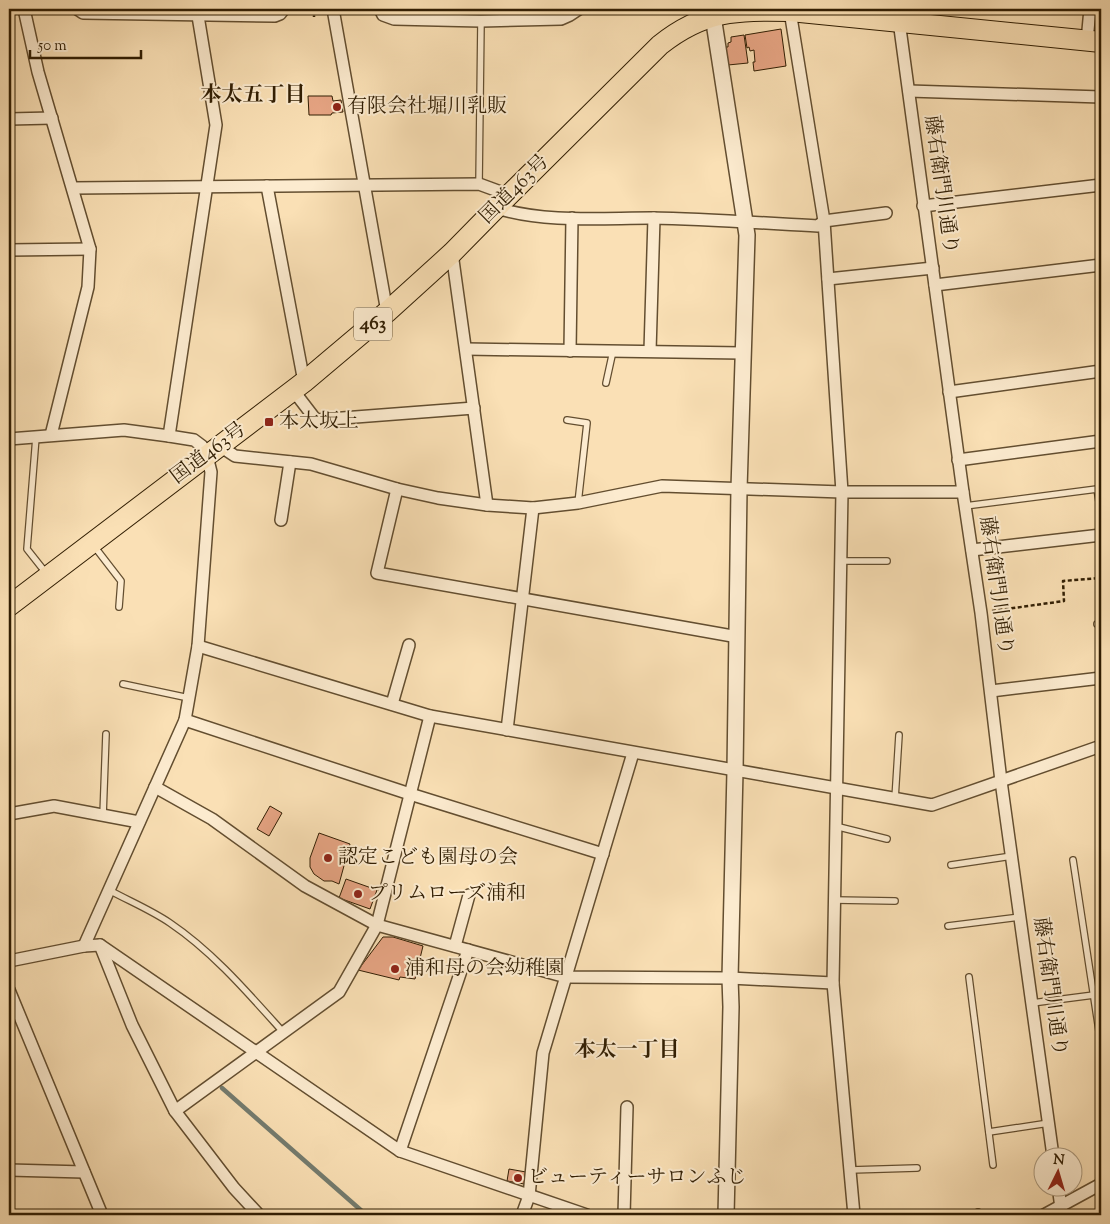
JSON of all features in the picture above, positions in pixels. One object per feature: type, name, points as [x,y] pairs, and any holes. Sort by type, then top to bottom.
[{"type":"highway","name":"国道463号","points":[[9,606],[298,386],[387,312],[452,253],[660,45],[676,32],[713,11],[758,10],[899,15],[1094,42]]},
{"type":"street","points":[[24,9],[38,72],[90,249],[88,287],[51,435]]},
{"type":"street","points":[[77,9],[83,13],[198,16],[276,16],[284,9]]},
{"type":"street","points":[[333,9],[366,185],[387,312]]},
{"type":"street","points":[[380,9],[383,15],[394,19],[481,21],[561,19],[579,9]]},
{"type":"street","points":[[1090,9],[1094,42]]},
{"type":"street","points":[[713,11],[747,235],[739,489],[738,637],[726,1215]]},
{"type":"street","points":[[790,11],[824,221],[842,492],[833,983],[854,1215]]},
{"type":"street","name":"藤右衛門川通り","points":[[899,15],[923,206],[981,613],[1052,1146]]},
{"type":"street","points":[[169,436],[216,125],[198,16]]},
{"type":"street","points":[[909,92],[1101,97]]},
{"type":"street","points":[[9,119],[52,118]]},
{"type":"street","points":[[73,188],[478,184],[503,201],[512,212],[572,218],[654,218],[818,226],[824,221],[886,213]]},
{"type":"street","points":[[923,206],[1101,185]]},
{"type":"street","points":[[268,186],[298,386],[316,420],[474,408]]},
{"type":"street","points":[[570,350],[572,218]]},
{"type":"street","points":[[650,351],[654,218]]},
{"type":"street","points":[[9,250],[90,249]]},
{"type":"street","points":[[452,253],[487,505]]},
{"type":"street","points":[[935,285],[1101,265]]},
{"type":"street","points":[[828,279],[933,268]]},
{"type":"street","points":[[466,349],[742,353]]},
{"type":"street","points":[[949,392],[1101,371]]},
{"type":"street","points":[[9,439],[124,430],[194,440],[214,451],[235,456],[311,464],[397,489],[438,498],[487,505],[533,508],[578,502],[662,486],[842,492],[963,492]]},
{"type":"street","points":[[958,460],[1101,441]]},
{"type":"street","points":[[84,946],[184,720],[198,646],[214,451]]},
{"type":"street","points":[[281,520],[290,462]]},
{"type":"street","points":[[397,489],[377,574],[738,637]]},
{"type":"street","points":[[507,730],[533,508]]},
{"type":"street","points":[[972,550],[1101,535]]},
{"type":"street","points":[[392,704],[409,645]]},
{"type":"street","points":[[198,646],[430,716],[932,805],[1101,746]]},
{"type":"street","points":[[991,691],[1101,678]]},
{"type":"street","points":[[175,1111],[340,992],[377,925],[430,716]]},
{"type":"street","points":[[184,720],[410,794],[603,854]]},
{"type":"street","points":[[522,1215],[529,1196],[543,1054],[633,753]]},
{"type":"street","points":[[155,787],[212,819],[305,886],[377,925],[566,977],[730,978],[833,983]]},
{"type":"street","points":[[9,814],[54,806],[139,822]]},
{"type":"street","points":[[455,946],[469,896]]},
{"type":"street","points":[[100,945],[132,1025],[175,1111],[234,1188],[259,1215]]},
{"type":"street","points":[[9,961],[84,946],[100,945],[400,1151],[587,1215]]},
{"type":"street","points":[[400,1151],[468,950]]},
{"type":"street","points":[[9,990],[84,1172],[99,1214]]},
{"type":"street","points":[[624,1215],[627,1107]]},
{"type":"street","points":[[9,1170],[84,1172]]},
{"type":"street","points":[[1044,1215],[1061,1211],[1101,1184]]},
{"type":"street","points":[[1059,1196],[1061,1211]]},
{"type":"lane","points":[[478,184],[481,21]]},
{"type":"lane","points":[[606,383],[613,351]]},
{"type":"lane","points":[[567,420],[588,422],[578,502]]},
{"type":"lane","points":[[36,436],[27,549],[48,576]]},
{"type":"lane","points":[[965,506],[1097,489],[1101,514]]},
{"type":"lane","points":[[92,543],[121,581],[119,608]]},
{"type":"lane","points":[[841,561],[887,561]]},
{"type":"lane","points":[[123,684],[189,698]]},
{"type":"lane","points":[[103,816],[106,734]]},
{"type":"lane","points":[[895,798],[899,735]]},
{"type":"lane","points":[[835,826],[887,839]]},
{"type":"lane","points":[[951,865],[1012,856]]},
{"type":"lane","points":[[1073,860],[1099,1031]]},
{"type":"lane","points":[[109,890],[169,923],[201,946],[283,1032]]},
{"type":"lane","points":[[834,900],[895,901]]},
{"type":"lane","points":[[948,926],[1020,917]]},
{"type":"lane","points":[[969,977],[993,1165]]},
{"type":"lane","points":[[1032,1003],[1094,995]]},
{"type":"lane","points":[[989,1132],[1049,1123]]},
{"type":"lane","points":[[850,1170],[916,1168]]},
{"type":"path","points":[[314,9],[314,17]]},
{"type":"path","points":[[660,9],[678,14]]},
{"type":"path","points":[[981,613],[1064,601],[1063,581],[1101,578]]},
{"type":"building","points":[[781,29],[786,66],[754,71],[754,50],[750,51],[749,47],[747,48],[745,35]]},
{"type":"building","points":[[9,32],[13,32],[13,46],[9,46]]},
{"type":"building","points":[[744,35],[748,63],[728,65],[725,47],[728,47],[728,43],[731,42],[731,37]]},
{"type":"building","points":[[308,96],[332,96],[333,101],[341,100],[343,112],[332,113],[331,115],[309,115]]},
{"type":"building","points":[[270,806],[282,813],[269,836],[257,829]]},
{"type":"building","points":[[319,833],[350,844],[339,884],[332,881],[324,881],[314,874],[310,867],[310,858]]},
{"type":"building","name":"プリムローズ浦和","points":[[346,879],[377,890],[370,909],[339,898]]},
{"type":"building","points":[[383,937],[393,937],[423,946],[415,979],[400,977],[399,980],[358,970]]},
{"type":"building","points":[[509,1169],[526,1172],[524,1184],[507,1181]]},
{"type":"waterway","points":[[222,1088],[363,1212],[375,1215]]},
{"type":"place","name":"有限会社堀川乳販","points":[[337,107]]},
{"type":"place","name":"本太坂上","points":[[269,422]]},
{"type":"place","name":"認定こども園母の会","points":[[328,858]]},
{"type":"place","name":"プリムローズ浦和","points":[[358,894]]},
{"type":"place","name":"浦和母の会幼稚園","points":[[395,969]]},
{"type":"place","name":"ビューティーサロンふじ","points":[[518,1178]]},
{"type":"district","name":"本太五丁目","points":[[253,96]]},
{"type":"district","name":"本太一丁目","points":[[627,1051]]}]
